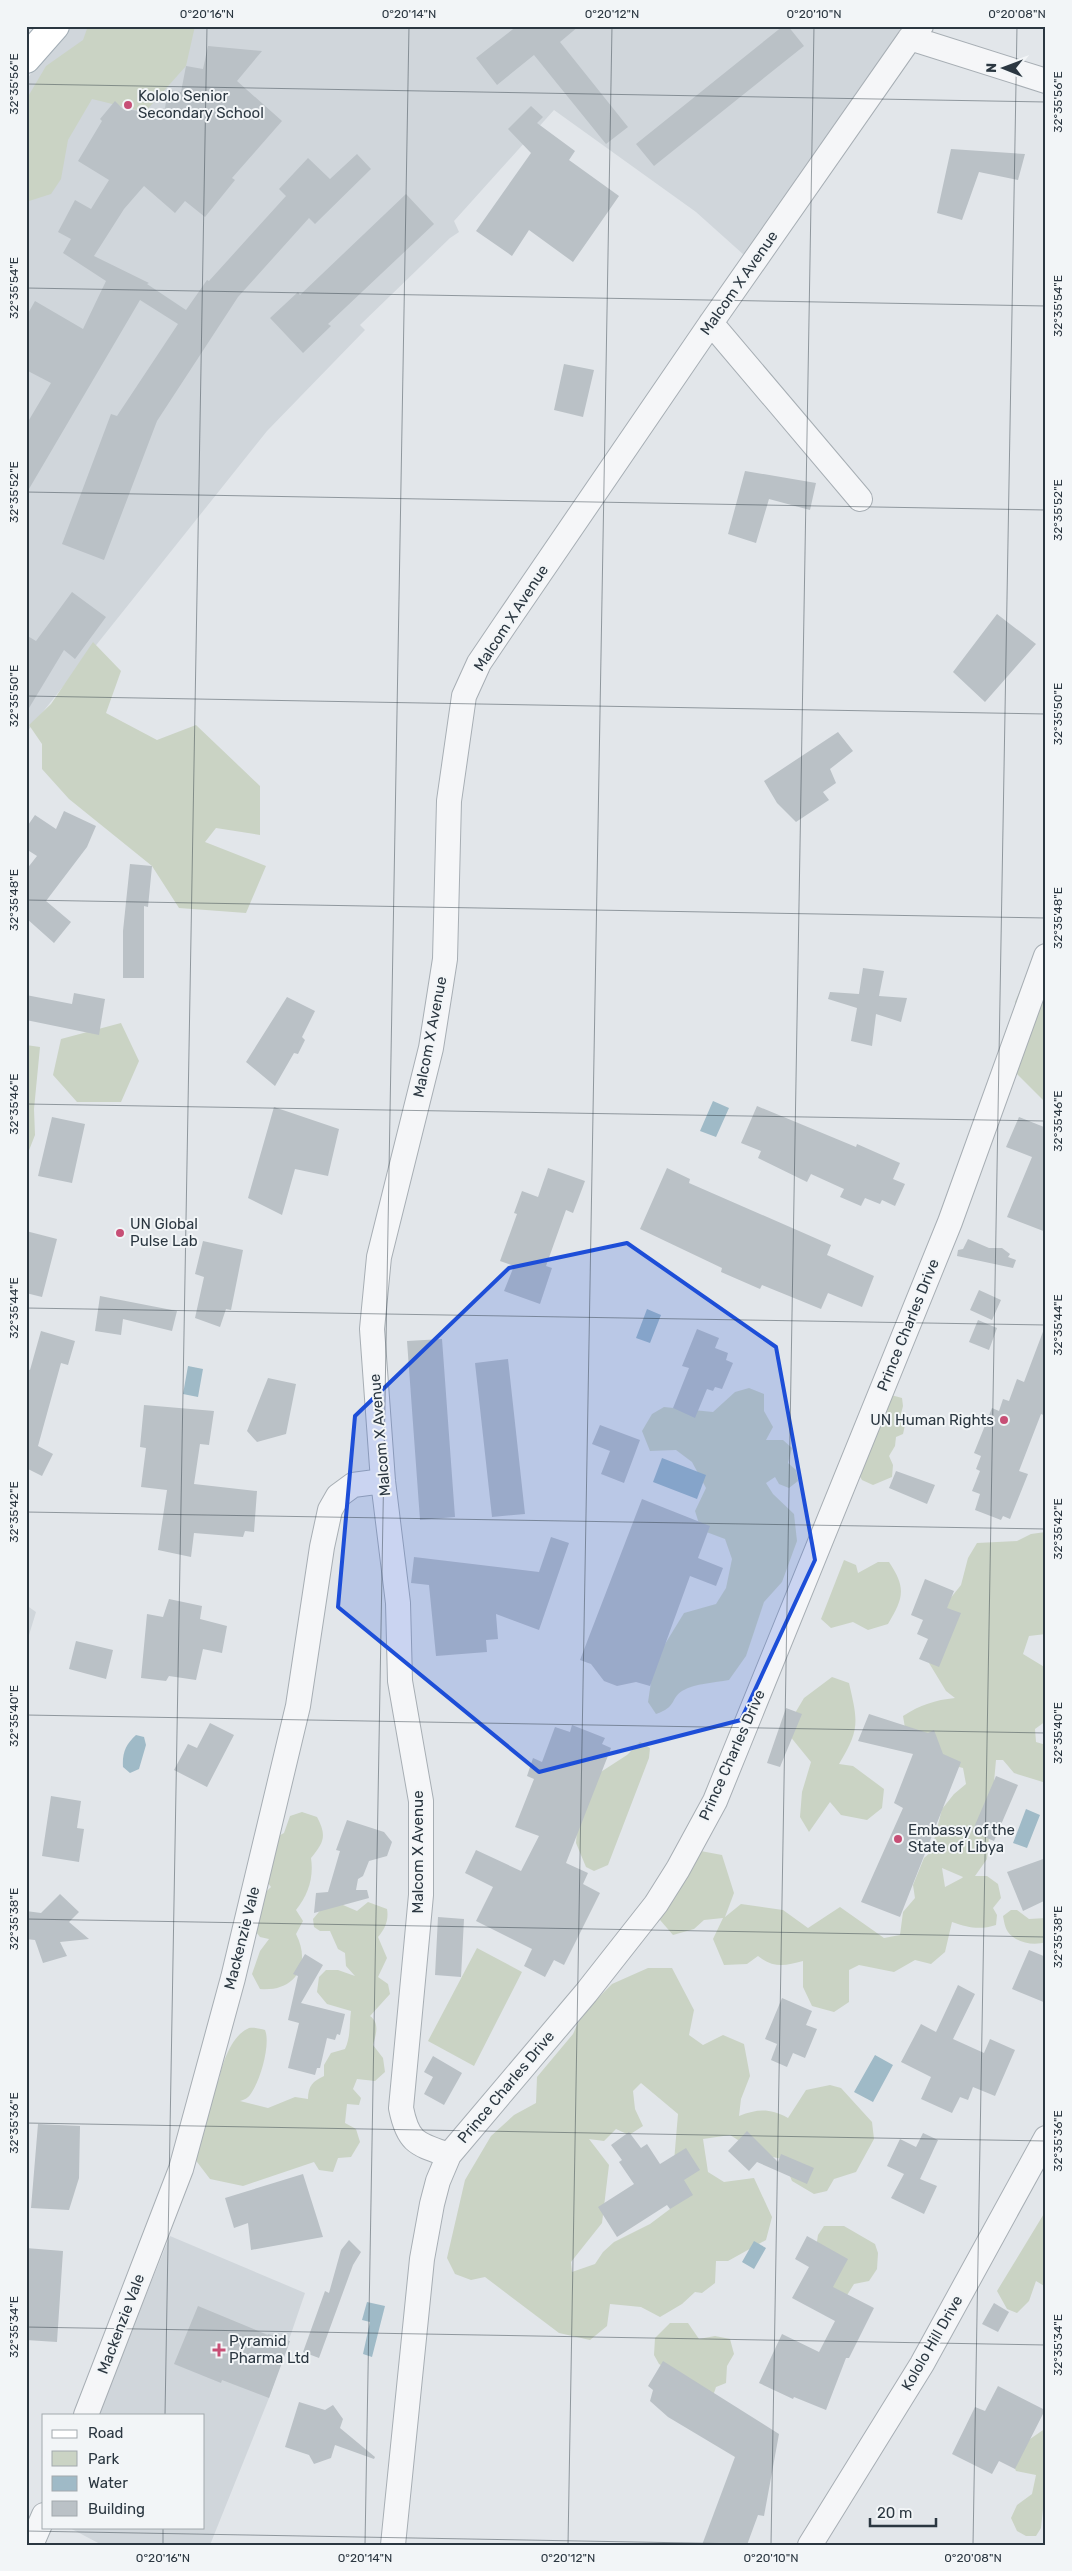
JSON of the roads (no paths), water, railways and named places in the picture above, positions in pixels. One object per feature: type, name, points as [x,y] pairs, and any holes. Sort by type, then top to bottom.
[{"type":"main road","points":[[26,59],[55,26]]},
{"type":"street","points":[[915,32],[1046,81]]},
{"type":"street","name":"Malcom X Avenue","points":[[449,2155],[423,2146],[406,2130],[401,2108],[421,1896],[422,1802],[400,1681],[398,1603],[383,1481],[372,1329],[379,1257],[431,1048],[444,960],[449,801],[464,696],[479,664],[711,323],[915,32]]},
{"type":"street","points":[[711,323],[860,499]]},
{"type":"street","name":"Prince Charles Drive","points":[[393,2545],[422,2259],[438,2181],[449,2155],[586,1993],[656,1904],[678,1869],[715,1801],[950,1222],[1046,956]]},
{"type":"street","name":"Mackenzie Vale","points":[[86,2414],[181,2169],[233,1978],[298,1706],[330,1510],[338,1496],[353,1485],[383,1481]]},
{"type":"street","name":"Kololo Hill Drive","points":[[810,2545],[922,2364],[1046,2138]]},
{"type":"street","points":[[31,2545],[42,2519]]},
{"type":"water","points":[[713,1101],[729,1108],[716,1137],[700,1131]]},
{"type":"water","points":[[647,1309],[661,1315],[650,1343],[636,1338]]},
{"type":"water","points":[[188,1366],[203,1369],[198,1397],[183,1394]]},
{"type":"water","points":[[662,1458],[706,1475],[697,1499],[653,1482]]},
{"type":"water","points":[[136,1735],[144,1737],[146,1745],[139,1769],[130,1773],[123,1767],[123,1757],[127,1745]]},
{"type":"water","points":[[1026,1809],[1040,1815],[1027,1848],[1013,1843]]},
{"type":"water","points":[[875,2055],[893,2065],[873,2102],[854,2092]]},
{"type":"water","points":[[754,2241],[766,2248],[754,2269],[742,2262]]},
{"type":"water","points":[[367,2302],[385,2306],[372,2357],[363,2354],[370,2322],[362,2320]]},
{"type":"place","name":"Kololo Senior Secondary School","points":[[128,105]]},
{"type":"place","name":"UN Global Pulse Lab","points":[[120,1233]]},
{"type":"place","name":"UN Human Rights","points":[[1004,1420]]},
{"type":"place","name":"Embassy of the State of Libya","points":[[898,1839]]},
{"type":"place","name":"Pyramid Pharma Ltd","points":[[219,2350]]}]
